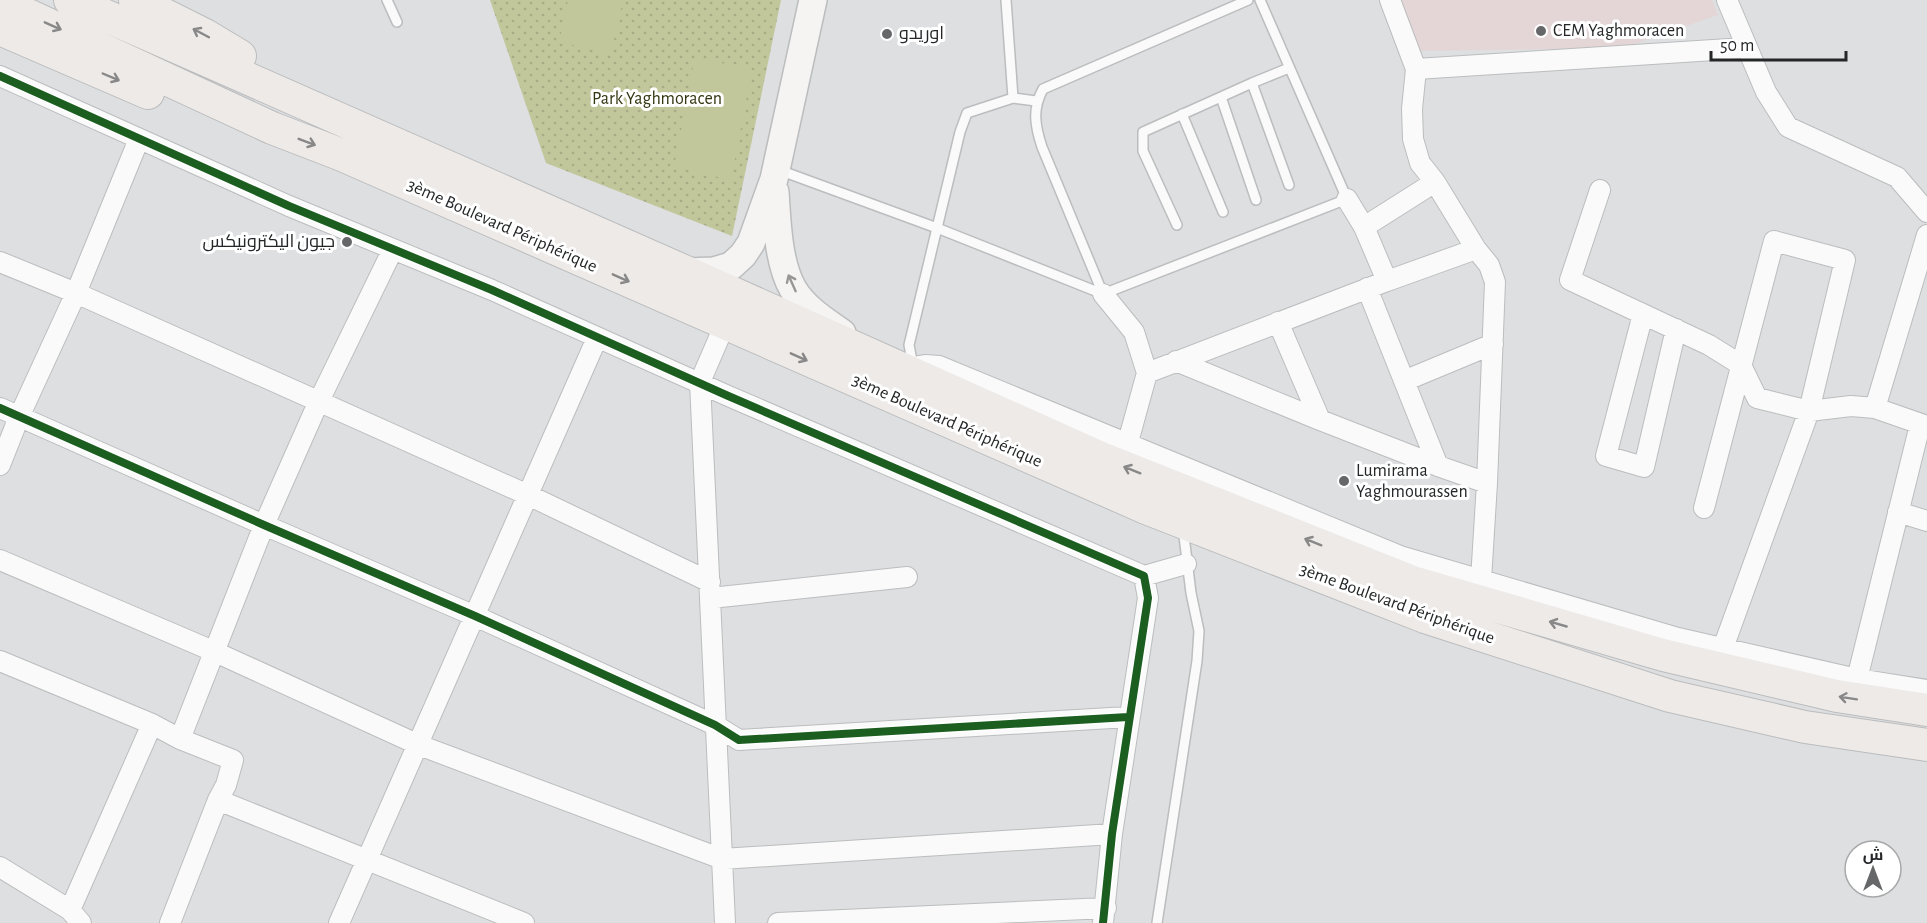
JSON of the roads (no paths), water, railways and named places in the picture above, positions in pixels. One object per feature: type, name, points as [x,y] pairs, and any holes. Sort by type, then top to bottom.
[{"type":"highway","name":"3ème Boulevard Périphérique","points":[[70,0],[908,368],[1099,457],[1413,582],[1664,655],[1837,696],[1927,710]]},
{"type":"highway","points":[[135,0],[238,54],[264,73],[281,92]]},
{"type":"highway","name":"3ème Boulevard Périphérique","points":[[0,2],[272,128],[353,160],[1183,522],[1425,617],[1670,696],[1805,727],[1927,745]]},
{"type":"highway","points":[[0,29],[152,95],[238,123],[272,128]]},
{"type":"main road","points":[[686,272],[714,271],[731,266],[743,255],[756,231],[775,174],[813,0]]},
{"type":"main road","points":[[775,174],[777,226],[781,255],[793,289],[817,315],[847,336],[908,368]]},
{"type":"street","points":[[1390,0],[1416,69],[1412,109],[1413,139],[1420,163],[1435,182],[1476,249],[1489,265],[1495,282],[1488,483],[1481,580]]},
{"type":"street","points":[[1726,0],[1766,92],[1788,127],[1897,177],[1927,212]]},
{"type":"street","points":[[1416,69],[1746,48]]},
{"type":"street","points":[[0,76],[289,206],[492,290],[737,400],[1144,576],[1186,564]]},
{"type":"street","points":[[0,465],[19,417],[76,293],[139,139]]},
{"type":"street","points":[[1364,226],[1435,182]]},
{"type":"street","points":[[1600,190],[1570,280],[1709,345],[1741,365],[1757,398],[1809,411],[1851,406],[1875,408],[1923,426],[1898,512],[1857,679]]},
{"type":"street","points":[[1347,198],[1364,226],[1387,280]]},
{"type":"street","points":[[1875,408],[1927,235]]},
{"type":"street","points":[[1704,508],[1774,241],[1845,260],[1809,411],[1723,648]]},
{"type":"street","points":[[180,739],[264,525],[318,403],[393,249]]},
{"type":"street","points":[[1147,373],[1387,280],[1476,249]]},
{"type":"street","points":[[0,262],[76,293],[528,495],[710,590],[908,577]]},
{"type":"street","points":[[1368,288],[1438,466]]},
{"type":"street","points":[[1103,294],[1134,332],[1147,373],[1128,442]]},
{"type":"street","points":[[1643,314],[1606,456],[1644,467],[1676,329]]},
{"type":"street","points":[[1278,322],[1320,420]]},
{"type":"street","points":[[725,324],[700,382],[725,923]]},
{"type":"street","points":[[339,923],[597,338]]},
{"type":"street","points":[[1404,381],[1493,344]]},
{"type":"street","points":[[1176,361],[1320,420],[1488,483]]},
{"type":"street","points":[[908,368],[939,366],[1400,556],[1678,638],[1857,679],[1927,690]]},
{"type":"street","points":[[0,408],[475,616],[716,725],[739,740],[1128,717]]},
{"type":"street","points":[[1898,512],[1927,521]]},
{"type":"street","points":[[0,560],[213,651],[418,745],[722,859],[1112,834]]},
{"type":"street","points":[[778,923],[1105,916],[1112,834],[1128,717],[1148,598],[1144,576]]},
{"type":"street","points":[[0,662],[233,760],[226,786],[218,800],[170,923]]},
{"type":"street","points":[[0,867],[75,917],[152,724]]},
{"type":"street","points":[[218,800],[524,923]]},
{"type":"lane","points":[[387,0],[397,22]]},
{"type":"lane","points":[[1005,0],[1013,98]]},
{"type":"lane","points":[[1103,294],[1042,147],[1035,124],[1036,101],[1043,89],[1248,0]]},
{"type":"lane","points":[[775,174],[938,228],[1103,294],[1347,198],[1260,0]]},
{"type":"lane","points":[[1177,225],[1143,151],[1143,132],[1289,68]]},
{"type":"lane","points":[[1252,83],[1289,185]]},
{"type":"lane","points":[[1221,96],[1256,200]]},
{"type":"lane","points":[[908,368],[909,345],[960,132],[967,113],[1013,98],[1036,101]]},
{"type":"lane","points":[[1182,114],[1223,212]]},
{"type":"lane","points":[[1157,923],[1197,661],[1199,631],[1186,564],[1183,522]]},
{"type":"place","name":"CEM Yaghmoracen","points":[[1541,31]]},
{"type":"place","name":"اوريدو","points":[[887,34]]},
{"type":"place","name":"جيون اليكترونيكس","points":[[347,242]]},
{"type":"place","name":"Lumirama Yaghmourassen","points":[[1344,481]]},
{"type":"park label","name":"Park Yaghmoracen","points":[[657,99]]}]
